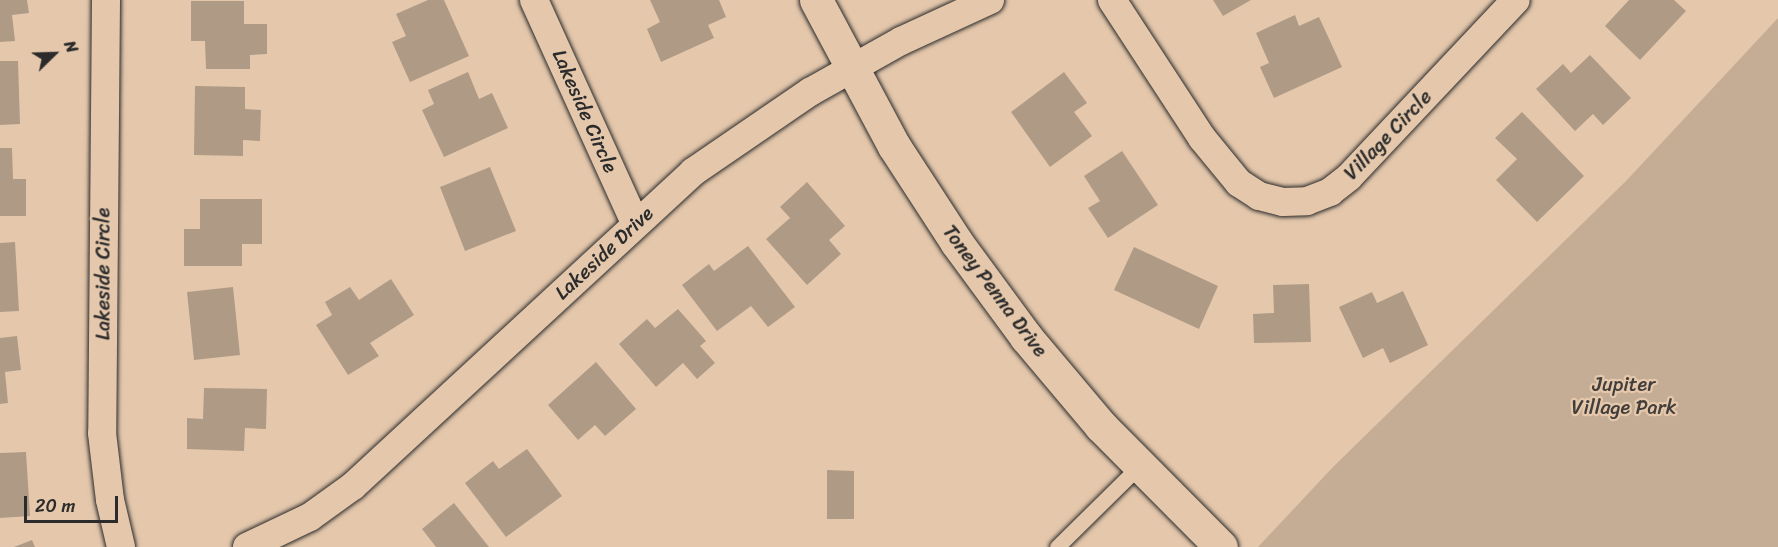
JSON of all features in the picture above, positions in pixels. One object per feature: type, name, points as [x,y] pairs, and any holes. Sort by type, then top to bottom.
[{"type":"street","name":"Lakeside Circle","points":[[106,0],[102,433],[110,500],[121,547]]},
{"type":"street","name":"Lakeside Circle","points":[[534,0],[635,223]]},
{"type":"street","name":"Toney Penna Drive","points":[[816,0],[850,69],[957,243],[1026,337],[1139,466],[1221,547]]},
{"type":"street","name":"Lakeside Drive","points":[[247,547],[310,517],[353,486],[635,223],[693,172],[772,115],[850,69],[990,0]]},
{"type":"street","name":"Village Circle","points":[[1112,0],[1195,128],[1239,183],[1259,196],[1283,202],[1307,201],[1330,192],[1349,177],[1516,0]]},
{"type":"lane","points":[[1057,547],[1139,466]]},
{"type":"green space","name":"Jupiter Village Park","points":[[1778,18],[1778,547],[1258,547],[1333,467],[1627,180]]},
{"type":"building","points":[[0,0],[27,0],[29,13],[12,15],[15,41],[0,42]]},
{"type":"building","points":[[428,0],[444,0],[469,56],[410,82],[392,42],[406,36],[396,14]]},
{"type":"building","points":[[650,0],[719,0],[726,17],[708,25],[714,38],[661,62],[647,29],[660,22]]},
{"type":"building","points":[[1213,0],[1251,0],[1223,16]]},
{"type":"building","points":[[1629,0],[1674,0],[1686,11],[1640,60],[1605,26]]},
{"type":"building","points":[[191,1],[244,1],[244,24],[267,24],[267,54],[250,55],[250,69],[206,69],[205,41],[191,41]]},
{"type":"building","points":[[1295,15],[1299,26],[1319,17],[1342,67],[1274,98],[1260,67],[1269,63],[1256,33]]},
{"type":"building","points":[[1590,55],[1631,98],[1603,125],[1593,114],[1575,131],[1536,89],[1563,64],[1571,73]]},
{"type":"building","points":[[0,61],[18,61],[20,124],[0,125]]},
{"type":"building","points":[[468,72],[479,99],[492,93],[508,128],[444,157],[422,110],[434,104],[428,90]]},
{"type":"building","points":[[1064,72],[1087,103],[1074,112],[1092,136],[1050,167],[1011,112]]},
{"type":"building","points":[[195,86],[245,87],[245,109],[261,110],[260,141],[243,140],[243,156],[194,155]]},
{"type":"building","points":[[1522,112],[1584,176],[1537,222],[1496,180],[1517,159],[1495,138]]},
{"type":"building","points":[[0,148],[12,148],[13,179],[26,179],[26,216],[0,216]]},
{"type":"building","points":[[1122,151],[1158,205],[1108,238],[1088,208],[1100,201],[1084,176]]},
{"type":"building","points":[[490,167],[516,231],[465,251],[440,187]]},
{"type":"building","points":[[807,182],[845,226],[829,240],[841,254],[807,285],[766,239],[790,218],[780,207]]},
{"type":"building","points":[[200,199],[262,199],[262,244],[242,244],[242,266],[184,266],[184,229],[200,229]]},
{"type":"building","points":[[15,242],[19,311],[0,312],[0,243]]},
{"type":"building","points":[[748,246],[795,307],[768,327],[751,306],[717,331],[682,285],[709,264],[714,271]]},
{"type":"building","points":[[1134,247],[1218,286],[1199,329],[1114,290]]},
{"type":"building","points":[[391,279],[414,315],[370,343],[379,356],[348,375],[316,325],[332,315],[325,302],[350,287],[359,300]]},
{"type":"building","points":[[1309,284],[1311,342],[1254,343],[1253,314],[1274,313],[1273,285]]},
{"type":"building","points":[[233,287],[240,355],[194,360],[187,292]]},
{"type":"building","points":[[1403,291],[1428,345],[1390,363],[1383,348],[1363,358],[1339,307],[1372,292],[1377,303]]},
{"type":"building","points":[[678,309],[706,341],[700,346],[715,363],[697,379],[683,363],[656,387],[619,344],[647,319],[655,328]]},
{"type":"building","points":[[17,336],[21,370],[5,372],[8,403],[0,404],[0,338]]},
{"type":"building","points":[[596,362],[636,409],[605,436],[595,425],[578,440],[548,405]]},
{"type":"building","points":[[204,388],[267,389],[266,429],[245,428],[244,451],[187,449],[187,418],[203,419]]},
{"type":"building","points":[[527,449],[562,496],[506,537],[465,483],[493,461],[499,469]]},
{"type":"building","points":[[26,452],[30,516],[0,518],[0,453]]},
{"type":"building","points":[[827,470],[854,471],[854,519],[827,519]]},
{"type":"building","points":[[454,503],[489,547],[436,547],[422,529]]},
{"type":"building","points":[[32,540],[35,547],[14,547]]}]
